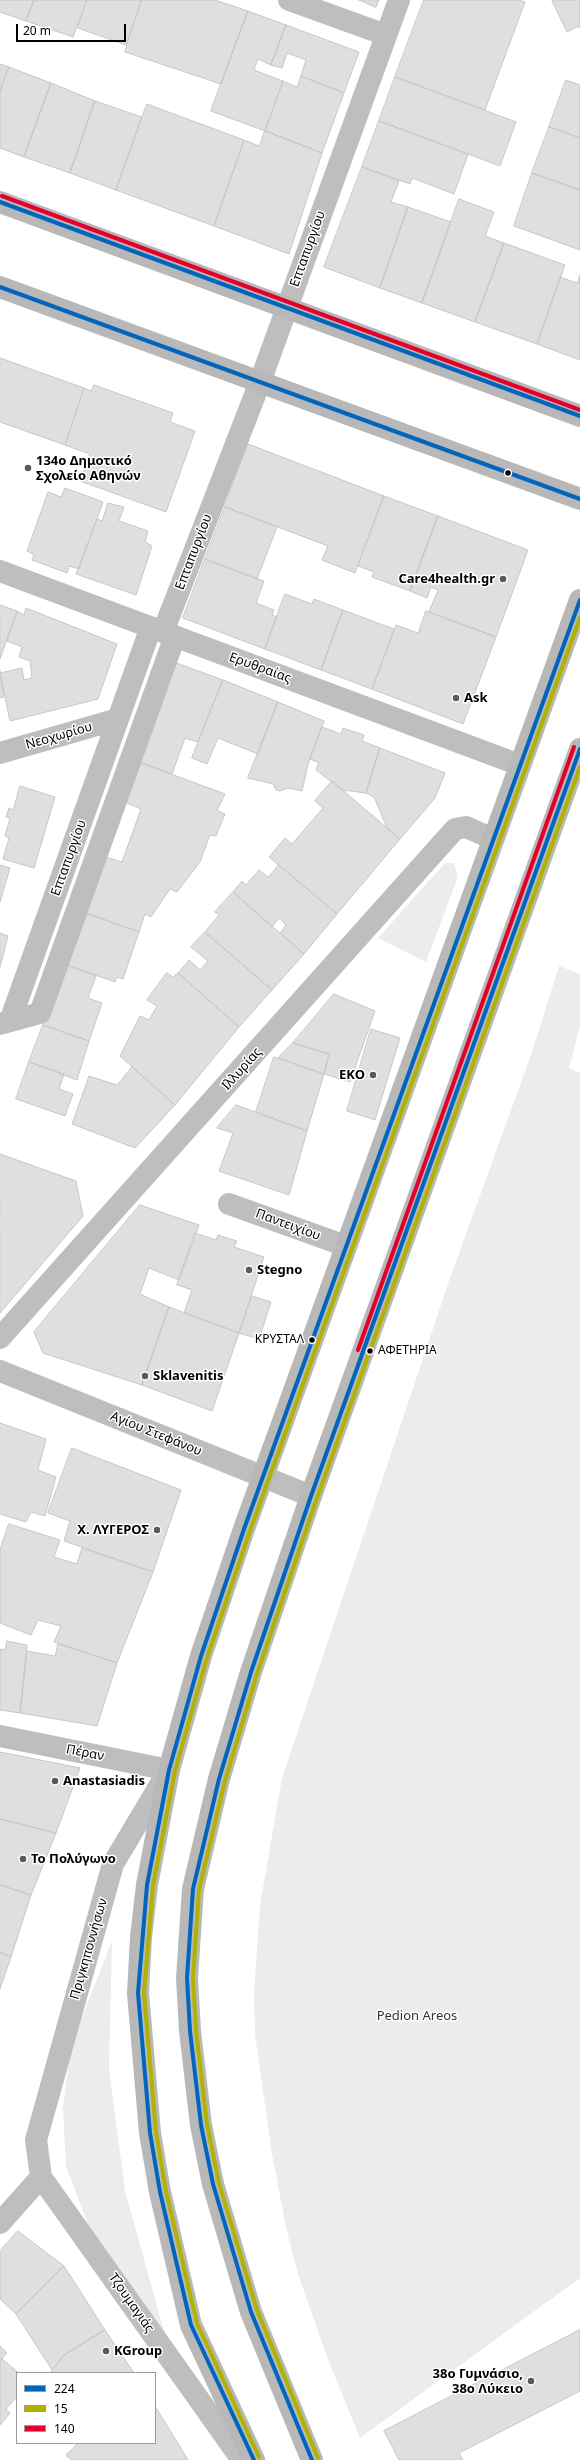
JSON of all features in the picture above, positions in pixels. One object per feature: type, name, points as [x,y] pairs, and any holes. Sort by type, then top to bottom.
[{"type":"main road","points":[[0,202],[286,309],[580,416]]},
{"type":"main road","points":[[0,288],[580,499]]},
{"type":"main road","name":"Πριγκηποννήσων","points":[[254,2460],[191,2325],[160,2192],[150,2133],[138,1993],[140,1937],[147,1885],[169,1770],[201,1656],[262,1477],[580,600]]},
{"type":"main road","points":[[312,2460],[251,2312],[213,2184],[202,2125],[190,2031],[187,1978],[193,1889],[232,1731],[311,1496],[580,749]]},
{"type":"street","points":[[289,0],[386,35]]},
{"type":"street","name":"Επταπυργίου","points":[[5,1023],[40,1013],[163,632],[260,382],[399,0]]},
{"type":"street","name":"Ερυθραίας","points":[[0,571],[520,765]]},
{"type":"street","name":"Επταπυργίου","points":[[5,1023],[118,719],[163,632]]},
{"type":"street","name":"Νεοχωρίου","points":[[0,753],[118,719]]},
{"type":"street","name":"Ιλλυρίας","points":[[0,1338],[455,829],[466,827],[493,839]]},
{"type":"street","name":"Παντειχίου","points":[[229,1204],[346,1246]]},
{"type":"street","name":"Αγίου Στεφάνου","points":[[0,1371],[311,1496]]},
{"type":"street","name":"Πέραν","points":[[0,1736],[169,1770]]},
{"type":"street","name":"Πριγκηποννήσων","points":[[36,2140],[113,1864],[169,1770]]},
{"type":"street","name":"Τζουμαγιάς","points":[[36,2140],[41,2177],[242,2460]]},
{"type":"street","points":[[0,2223],[41,2177]]},
{"type":"green space","points":[[445,863],[454,863],[458,877],[426,962],[378,938]]},
{"type":"green space","name":"Pedion Areos","points":[[559,966],[580,974],[580,1026],[569,1068],[580,1073],[580,2278],[360,2438],[327,2357],[298,2274],[287,2232],[272,2154],[255,2035],[254,1995],[260,1905],[282,1778],[449,1281],[531,1055]]},
{"type":"green space","points":[[112,1941],[109,2069],[125,2191],[165,2335],[92,2235],[66,2166],[63,2107],[71,2045]]},
{"type":"building","points":[[0,0],[34,0],[26,21],[0,12]]},
{"type":"building","points":[[34,0],[87,0],[73,37],[26,21]]},
{"type":"building","points":[[87,0],[142,0],[126,45],[78,28]]},
{"type":"building","points":[[142,0],[215,0],[248,11],[221,84],[125,52]]},
{"type":"building","points":[[359,0],[379,0],[376,7]]},
{"type":"building","points":[[424,0],[519,0],[525,2],[485,110],[395,77]]},
{"type":"building","points":[[580,0],[580,28],[579,26],[567,32],[552,1]]},
{"type":"building","points":[[248,11],[286,25],[271,65],[258,59],[254,70],[283,81],[265,131],[211,111]]},
{"type":"building","points":[[286,25],[359,52],[344,93],[301,76],[306,60],[287,53],[282,68],[271,65]]},
{"type":"building","points":[[0,64],[9,67],[0,91]]},
{"type":"building","points":[[9,67],[51,83],[24,157],[0,148],[0,91]]},
{"type":"building","points":[[301,76],[344,93],[322,153],[265,131],[283,81],[297,87]]},
{"type":"building","points":[[395,77],[516,122],[500,166],[379,121]]},
{"type":"building","points":[[566,80],[580,85],[580,138],[549,127]]},
{"type":"building","points":[[51,83],[95,101],[70,173],[24,157]]},
{"type":"building","points":[[95,101],[142,117],[116,190],[70,173]]},
{"type":"building","points":[[147,104],[244,140],[214,226],[116,190]]},
{"type":"building","points":[[379,121],[468,154],[454,194],[412,178],[410,184],[362,167]]},
{"type":"building","points":[[549,127],[580,138],[580,190],[532,173]]},
{"type":"building","points":[[265,131],[322,153],[289,254],[214,226],[244,140],[259,146]]},
{"type":"building","points":[[362,167],[399,181],[391,202],[408,207],[380,288],[324,267]]},
{"type":"building","points":[[532,173],[580,190],[580,250],[514,226]]},
{"type":"building","points":[[459,199],[494,212],[485,236],[504,243],[475,322],[422,303]]},
{"type":"building","points":[[408,207],[451,222],[422,303],[380,288]]},
{"type":"building","points":[[504,243],[565,265],[537,344],[475,322]]},
{"type":"building","points":[[580,275],[580,360],[537,344],[560,277],[577,283]]},
{"type":"building","points":[[0,358],[84,388],[65,445],[0,422]]},
{"type":"building","points":[[94,385],[173,413],[170,422],[195,431],[166,512],[80,481],[90,454],[65,445],[84,388],[91,391]]},
{"type":"building","points":[[248,444],[384,496],[355,573],[322,560],[328,546],[225,507]]},
{"type":"building","points":[[65,488],[103,502],[79,569],[69,566],[67,573],[32,560],[34,555],[27,551],[48,492],[61,497]]},
{"type":"building","points":[[384,496],[438,516],[410,591],[372,577],[374,572],[358,566]]},
{"type":"building","points":[[108,503],[124,507],[119,521],[148,531],[145,542],[152,546],[136,595],[76,574],[97,519],[102,521]]},
{"type":"building","points":[[225,507],[277,527],[257,579],[205,559]]},
{"type":"building","points":[[438,516],[528,550],[496,637],[429,612],[438,590],[431,587],[427,598],[410,591]]},
{"type":"building","points":[[205,559],[264,581],[256,603],[274,610],[272,615],[277,617],[265,649],[183,618]]},
{"type":"building","points":[[285,594],[312,604],[314,599],[343,610],[321,670],[265,649]]},
{"type":"building","points":[[0,605],[17,611],[0,659]]},
{"type":"building","points":[[26,608],[117,644],[98,699],[10,721],[0,673],[22,668],[24,680],[32,678],[30,661],[19,657],[22,647],[7,641],[17,611],[24,615]]},
{"type":"building","points":[[343,610],[394,629],[372,689],[321,670]]},
{"type":"building","points":[[426,611],[496,637],[463,724],[372,689],[396,625],[418,633]]},
{"type":"building","points":[[171,661],[223,680],[198,742],[185,738],[172,774],[136,761]]},
{"type":"building","points":[[0,671],[4,697],[0,698]]},
{"type":"building","points":[[223,680],[278,702],[258,754],[218,738],[207,764],[192,758]]},
{"type":"building","points":[[278,702],[324,721],[308,764],[302,791],[288,788],[280,791],[276,790],[273,784],[248,778]]},
{"type":"building","points":[[322,727],[341,734],[343,728],[364,735],[362,741],[380,748],[366,793],[342,790],[316,770],[319,763],[310,759]]},
{"type":"building","points":[[380,748],[445,773],[435,798],[400,839],[387,828],[374,797],[366,793]]},
{"type":"building","points":[[136,761],[225,794],[217,810],[225,814],[216,836],[210,835],[200,862],[177,892],[170,889],[151,917],[145,914],[139,932],[83,912],[103,856],[122,862],[141,809],[122,801]]},
{"type":"building","points":[[332,781],[400,839],[337,914],[269,857],[285,838],[292,844],[323,808],[315,801]]},
{"type":"building","points":[[20,786],[55,797],[34,868],[3,859],[9,838],[5,836],[10,818],[6,817],[9,808],[13,810]]},
{"type":"building","points":[[0,865],[10,868],[0,902]]},
{"type":"building","points":[[279,865],[337,914],[304,954],[280,933],[286,925],[279,918],[272,927],[233,892],[242,881],[246,885],[259,870],[268,877]]},
{"type":"building","points":[[233,892],[304,954],[272,990],[205,932],[219,915],[215,912]]},
{"type":"building","points":[[83,912],[139,932],[123,979],[117,977],[115,982],[64,964]]},
{"type":"building","points":[[205,932],[272,990],[239,1027],[178,973],[189,960],[200,970],[208,961],[191,947]]},
{"type":"building","points":[[0,933],[8,936],[0,967]]},
{"type":"building","points":[[64,964],[96,976],[88,998],[102,1003],[89,1041],[43,1025]]},
{"type":"building","points":[[167,973],[173,977],[178,973],[239,1027],[175,1105],[120,1056],[140,1016],[149,1020],[157,1006],[147,1000]]},
{"type":"building","points":[[334,994],[375,1011],[350,1082],[324,1074],[329,1054],[293,1043]]},
{"type":"building","points":[[43,1025],[89,1041],[77,1080],[29,1062]]},
{"type":"building","name":"EKO","points":[[371,1029],[400,1038],[375,1120],[347,1111]]},
{"type":"building","points":[[293,1043],[329,1054],[324,1074],[278,1058]]},
{"type":"building","points":[[274,1057],[324,1074],[307,1131],[256,1112]]},
{"type":"building","points":[[29,1062],[64,1074],[59,1089],[73,1094],[65,1116],[16,1099]]},
{"type":"building","points":[[132,1067],[175,1105],[135,1148],[72,1124],[89,1076],[117,1085]]},
{"type":"building","points":[[236,1105],[307,1131],[289,1195],[219,1171],[233,1133],[217,1128]]},
{"type":"building","points":[[0,1154],[76,1181],[83,1216],[0,1313]]},
{"type":"building","points":[[140,1205],[199,1225],[179,1280],[149,1268],[140,1294],[169,1307],[142,1385],[43,1353],[34,1332]]},
{"type":"building","points":[[195,1233],[216,1240],[218,1235],[237,1241],[234,1247],[264,1257],[239,1333],[184,1313],[192,1290],[177,1285]]},
{"type":"building","points":[[252,1296],[271,1302],[259,1339],[239,1333]]},
{"type":"building","points":[[169,1307],[239,1333],[212,1411],[142,1385]]},
{"type":"building","points":[[0,1423],[46,1439],[38,1470],[56,1477],[45,1516],[31,1512],[26,1522],[0,1514]]},
{"type":"building","points":[[72,1448],[181,1490],[153,1572],[64,1541],[70,1521],[48,1513]]},
{"type":"building","points":[[9,1524],[60,1540],[54,1557],[77,1564],[82,1548],[153,1572],[117,1663],[54,1642],[61,1626],[38,1620],[31,1635],[0,1623],[0,1550]]},
{"type":"building","points":[[7,1641],[27,1645],[20,1713],[0,1710],[0,1649],[5,1650]]},
{"type":"building","points":[[58,1644],[117,1663],[97,1726],[20,1713],[27,1651],[55,1656]]},
{"type":"building","points":[[0,1752],[80,1768],[56,1833],[0,1819]]},
{"type":"building","name":"Το Πολύγωνο","points":[[0,1819],[56,1833],[31,1895],[0,1885]]},
{"type":"building","points":[[0,1885],[31,1895],[11,1957],[0,1952]]},
{"type":"building","points":[[0,1952],[11,1957],[0,1989]]},
{"type":"building","points":[[18,2231],[64,2266],[16,2314],[0,2299],[0,2251]]},
{"type":"building","points":[[64,2266],[105,2330],[64,2355],[52,2370],[16,2314]]},
{"type":"building","points":[[105,2330],[133,2372],[51,2372],[64,2355]]},
{"type":"building","name":"38ο Γυμνάσιο, 38ο Λύκειο","points":[[580,2330],[580,2391],[459,2453],[463,2460],[399,2460],[384,2431]]},
{"type":"building","points":[[0,2346],[7,2353],[0,2361]]},
{"type":"building","points":[[2,2359],[18,2372],[16,2372],[16,2397],[6,2409],[10,2413],[0,2425],[0,2361]]},
{"type":"building","points":[[156,2408],[188,2460],[71,2460],[66,2455],[77,2444],[156,2444]]},
{"type":"transit line","name":"140","points":[[2,196],[580,410]]},
{"type":"transit line","name":"224","points":[[0,202],[580,416]]},
{"type":"transit line","name":"224","points":[[0,287],[580,499]]},
{"type":"transit line","name":"224","points":[[254,2460],[191,2325],[160,2192],[150,2133],[138,1993],[147,1885],[169,1770],[201,1656],[244,1529],[580,600]]},
{"type":"transit line","name":"15","points":[[259,2457],[197,2323],[166,2191],[156,2132],[144,1993],[153,1886],[175,1771],[207,1658],[250,1531],[580,618]]},
{"type":"transit line","name":"140","points":[[358,1350],[574,747]]},
{"type":"transit line","name":"224","points":[[312,2460],[251,2312],[213,2184],[201,2125],[190,2031],[187,1978],[193,1889],[219,1779],[251,1672],[311,1496],[580,749]]},
{"type":"transit line","name":"15","points":[[318,2458],[257,2310],[219,2183],[207,2124],[196,2030],[193,1978],[199,1890],[225,1781],[257,1674],[317,1498],[580,767]]},
{"type":"place","name":"134ο Δημοτικό Σχολείο Αθηνών","points":[[28,468]]},
{"type":"place","name":"Care4health.gr","points":[[503,579]]},
{"type":"place","name":"Ask","points":[[456,698]]},
{"type":"place","name":"EKO","points":[[373,1075]]},
{"type":"place","name":"Stegno","points":[[249,1270]]},
{"type":"place","name":"ΚΡΥΣΤΑΛ","points":[[312,1340]]},
{"type":"place","name":"ΑΦΕΤΗΡΙΑ","points":[[370,1351]]},
{"type":"place","name":"Sklavenitis","points":[[145,1376]]},
{"type":"place","name":"Χ. ΛΥΓΕΡΟΣ","points":[[157,1530]]},
{"type":"place","name":"Anastasiadis","points":[[55,1781]]},
{"type":"place","name":"Το Πολύγωνο","points":[[23,1859]]},
{"type":"place","name":"KGroup","points":[[106,2351]]},
{"type":"place","name":"38ο Γυμνάσιο, 38ο Λύκειο","points":[[531,2381]]}]
